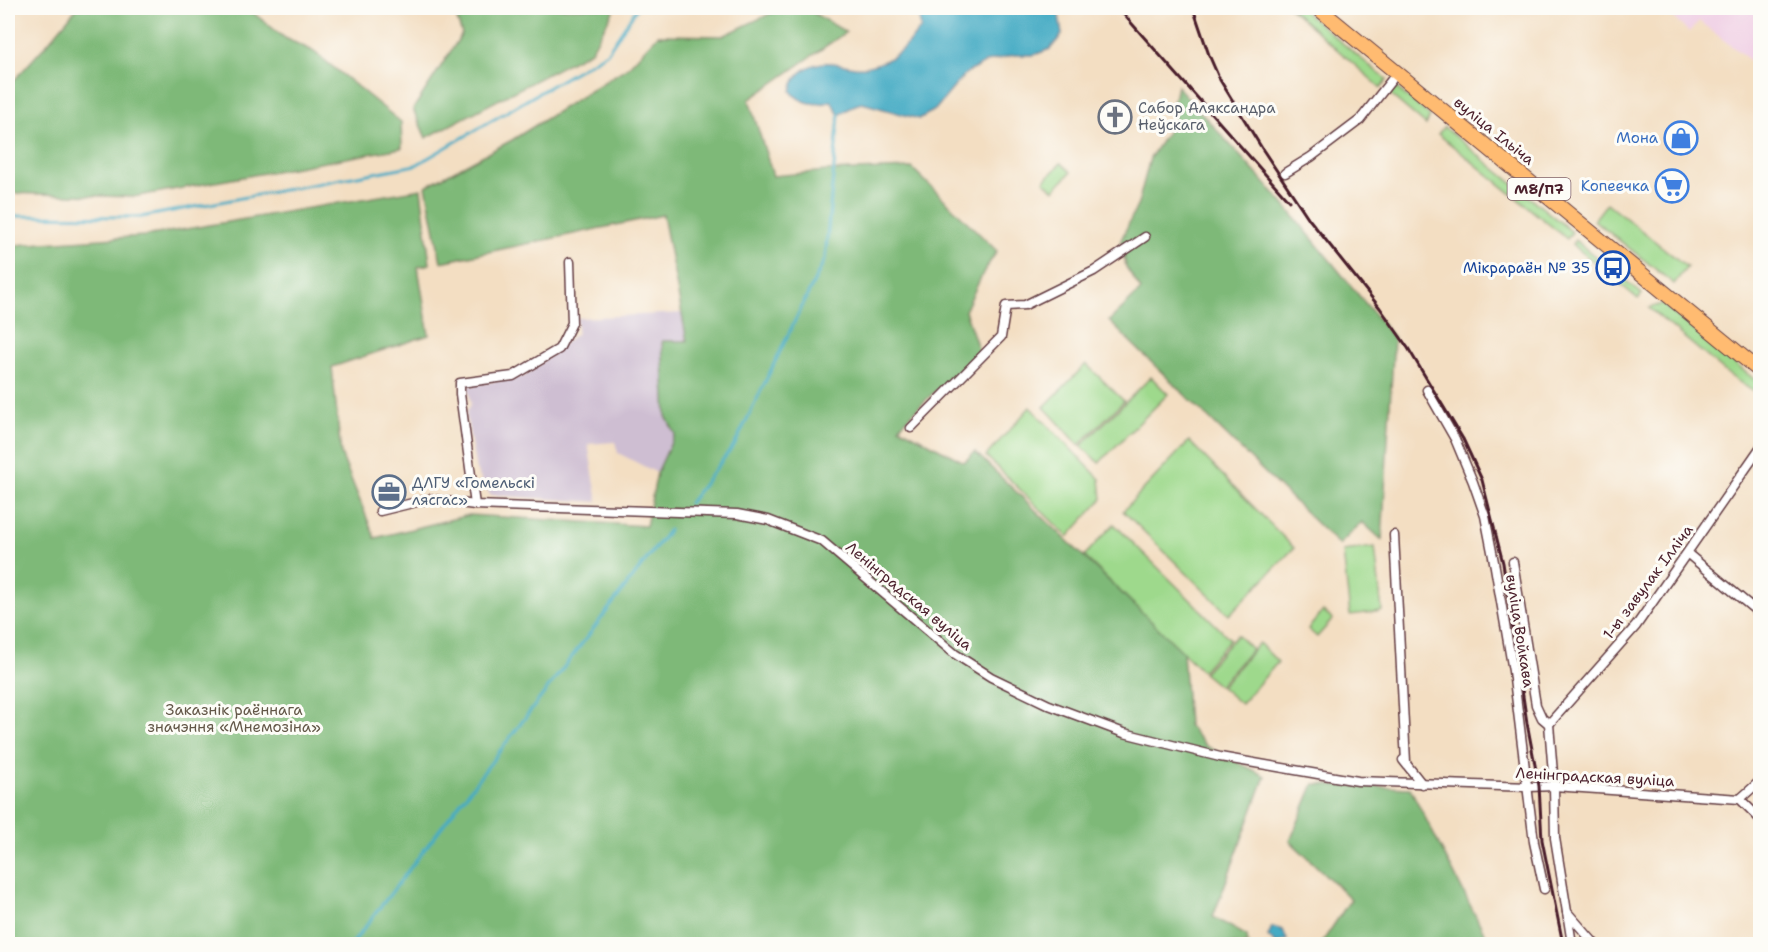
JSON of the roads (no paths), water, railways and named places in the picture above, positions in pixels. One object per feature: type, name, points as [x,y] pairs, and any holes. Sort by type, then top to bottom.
[{"type":"main road","name":"вуліца Ільіча","points":[[1318,8],[1761,371]]},
{"type":"street","points":[[1285,173],[1311,157],[1360,120],[1398,73]]},
{"type":"street","points":[[911,428],[1001,337],[1006,306],[1025,305],[1094,271],[1145,237]]},
{"type":"street","points":[[475,505],[460,383],[513,376],[548,358],[559,349],[572,323],[570,262]]},
{"type":"street","name":"вуліца Войкава","points":[[1427,390],[1455,439],[1485,516],[1513,671],[1534,842],[1544,889]]},
{"type":"street","name":"1-ы завулак Ілліча","points":[[1549,724],[1636,626],[1761,448]]},
{"type":"street","name":"Ленінградская вуліца","points":[[380,511],[429,499],[475,505],[717,512],[768,520],[822,541],[955,654],[991,677],[1049,705],[1124,733],[1220,757],[1358,781],[1554,786],[1740,799]]},
{"type":"street","points":[[1394,535],[1403,760],[1422,784]]},
{"type":"street","points":[[1688,554],[1761,614]]},
{"type":"street","name":"вуліца Войкава","points":[[1513,562],[1536,705],[1542,718],[1549,724],[1555,838],[1572,945]]},
{"type":"street","points":[[1761,781],[1740,799],[1761,819]]},
{"type":"street","points":[[1567,912],[1595,945]]},
{"type":"water","points":[[917,8],[1058,8],[1062,35],[1050,49],[1034,55],[1014,55],[986,62],[965,74],[935,110],[919,119],[862,103],[839,115],[831,101],[820,104],[809,103],[791,91],[796,78],[812,66],[833,63],[861,67],[891,58],[921,28]]},
{"type":"water","points":[[1272,927],[1283,930],[1287,940],[1276,944],[1268,936]]},
{"type":"waterway","points":[[8,216],[141,217],[416,165],[607,53],[637,8]]},
{"type":"waterway","points":[[689,503],[735,444],[825,259],[839,115]]},
{"type":"waterway","points":[[352,944],[669,530]]},
{"type":"railway","points":[[1118,8],[1289,201]]},
{"type":"railway","points":[[1193,8],[1220,80],[1309,219],[1380,308],[1408,348],[1463,439],[1482,480],[1503,563],[1527,723],[1539,786],[1542,840],[1563,944]]},
{"type":"place","name":"Сабор Аляксандра Неўскага","points":[[1115,117]]},
{"type":"place","name":"Мона","points":[[1681,138]]},
{"type":"place","name":"Копеечка","points":[[1672,186]]},
{"type":"place","name":"Мікрараён № 35","points":[[1613,268]]},
{"type":"place","name":"ДЛГУ «Гомельскі лясгас»","points":[[389,492]]},
{"type":"park label","name":"Заказнік раённага значэння «Мнемозіна»","points":[[234,718]]}]
